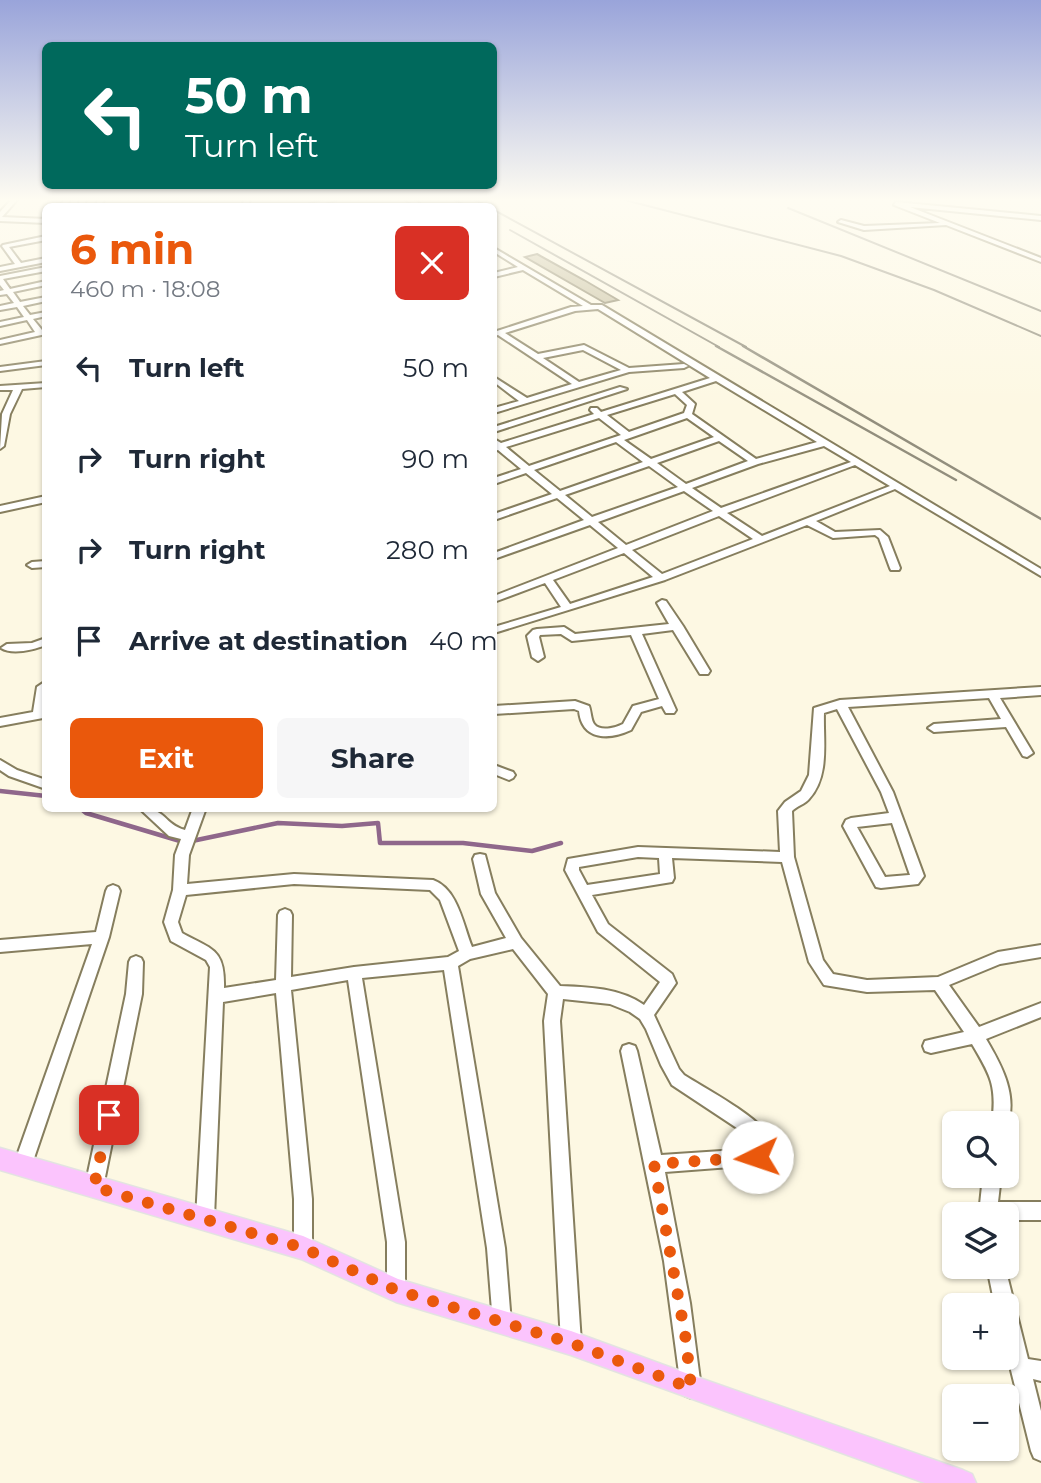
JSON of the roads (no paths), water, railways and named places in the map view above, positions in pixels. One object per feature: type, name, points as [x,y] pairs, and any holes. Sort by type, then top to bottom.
[{"type":"main road","points":[[11,1163],[303,1248],[396,1290],[571,1343],[691,1388],[964,1483]]},
{"type":"street","points":[[497,274],[520,269]]},
{"type":"street","points":[[527,269],[588,306]]},
{"type":"street","points":[[42,270],[0,279],[4,292],[19,304],[42,331]]},
{"type":"street","points":[[4,292],[42,284]]},
{"type":"street","points":[[0,308],[42,300]]},
{"type":"street","points":[[497,333],[588,306],[599,307],[711,380]]},
{"type":"street","points":[[564,313],[594,310],[684,366],[1041,573]]},
{"type":"street","points":[[0,324],[42,315]]},
{"type":"street","points":[[0,342],[42,332]]},
{"type":"street","points":[[497,334],[578,384]]},
{"type":"street","points":[[536,357],[584,347],[628,370]]},
{"type":"street","points":[[0,369],[42,364]]},
{"type":"street","points":[[497,410],[628,370],[684,366]]},
{"type":"street","points":[[497,444],[711,380]]},
{"type":"street","points":[[497,381],[525,401]]},
{"type":"street","points":[[0,388],[42,385]]},
{"type":"street","points":[[0,446],[6,414],[19,386]]},
{"type":"street","points":[[497,429],[623,389]]},
{"type":"street","points":[[564,390],[599,414],[649,461],[760,539]]},
{"type":"street","points":[[675,390],[691,404],[688,415]]},
{"type":"street","points":[[497,480],[688,415]]},
{"type":"street","points":[[688,415],[755,462]]},
{"type":"street","points":[[497,516],[719,438]]},
{"type":"street","points":[[497,555],[683,486],[821,444]]},
{"type":"street","points":[[821,444],[851,466],[1041,581]]},
{"type":"street","points":[[497,446],[628,548],[661,578]]},
{"type":"street","points":[[497,598],[720,512],[851,466]]},
{"type":"street","points":[[497,628],[661,578],[891,489]]},
{"type":"street","points":[[0,509],[42,500]]},
{"type":"street","points":[[808,521],[833,535],[877,532],[883,537],[895,568]]},
{"type":"street","points":[[32,565],[42,564]]},
{"type":"street","points":[[547,579],[568,608]]},
{"type":"street","points":[[662,603],[704,671]]},
{"type":"street","points":[[547,614],[554,629]]},
{"type":"street","points":[[538,657],[533,634],[554,629],[564,630],[572,638],[678,626]]},
{"type":"street","points":[[497,710],[575,705],[585,709],[587,723],[591,727],[613,732],[627,727],[637,709],[668,705],[635,631]]},
{"type":"street","points":[[7,648],[42,643]]},
{"type":"street","points":[[1041,691],[840,704],[818,711],[816,774],[806,794],[790,804],[785,811],[786,857],[816,962],[824,976],[839,983],[867,986],[939,983],[998,958],[1041,951]]},
{"type":"street","points":[[0,723],[39,715],[42,694]]},
{"type":"street","points":[[992,694],[1027,752]]},
{"type":"street","points":[[840,704],[878,774],[897,817],[916,878],[881,883],[850,826],[851,823],[897,817]]},
{"type":"street","points":[[933,728],[1009,723]]},
{"type":"street","points":[[0,764],[13,773],[42,784]]},
{"type":"street","points":[[497,770],[509,775]]},
{"type":"street","points":[[150,812],[174,832],[187,836]]},
{"type":"street","points":[[198,812],[182,855],[180,890],[171,922],[176,937],[211,956],[217,967],[205,1218]]},
{"type":"street","points":[[646,1015],[668,983],[667,979],[603,929],[572,870],[573,863],[628,853],[786,857]]},
{"type":"street","points":[[582,891],[667,878],[665,853]]},
{"type":"street","points":[[480,859],[488,894],[516,942],[556,992],[610,997],[646,1015],[651,1020],[671,1073],[752,1128],[761,1139],[762,1150],[757,1157],[654,1164]]},
{"type":"street","points":[[180,890],[294,879],[433,885],[446,897],[467,954]]},
{"type":"street","points":[[11,1163],[102,937],[113,891]]},
{"type":"street","points":[[285,915],[283,984],[303,1199],[303,1248]]},
{"type":"street","points":[[0,946],[102,937]]},
{"type":"street","points":[[217,996],[354,973],[450,963],[467,954],[516,942]]},
{"type":"street","points":[[94,1187],[134,994],[136,962]]},
{"type":"street","points":[[450,963],[496,1248],[502,1323]]},
{"type":"street","points":[[354,973],[396,1242],[396,1290]]},
{"type":"street","points":[[939,983],[975,1036],[1003,1093],[1001,1111]]},
{"type":"street","points":[[556,992],[552,1021],[571,1343]]},
{"type":"street","points":[[931,1046],[975,1036],[1041,1010]]},
{"type":"street","points":[[629,1051],[654,1164],[686,1340],[691,1388]]},
{"type":"street","points":[[1019,1212],[1041,1211]]},
{"type":"street","points":[[1019,1363],[1041,1451]]},
{"type":"street","points":[[1020,1367],[1041,1371]]},
{"type":"waterway","points":[[0,791],[42,796]]},
{"type":"waterway","points":[[85,812],[180,841]]},
{"type":"waterway","points":[[192,841],[278,823],[342,826],[378,823],[380,843],[463,843],[532,851],[561,843]]},
{"type":"railway","points":[[580,269],[719,347]]},
{"type":"railway","points":[[603,269],[746,347]]},
{"type":"railway","points":[[877,269],[934,290],[1041,336]]},
{"type":"railway","points":[[938,269],[1041,311]]},
{"type":"railway","points":[[716,346],[956,480]]},
{"type":"railway","points":[[743,346],[1041,519]]}]
